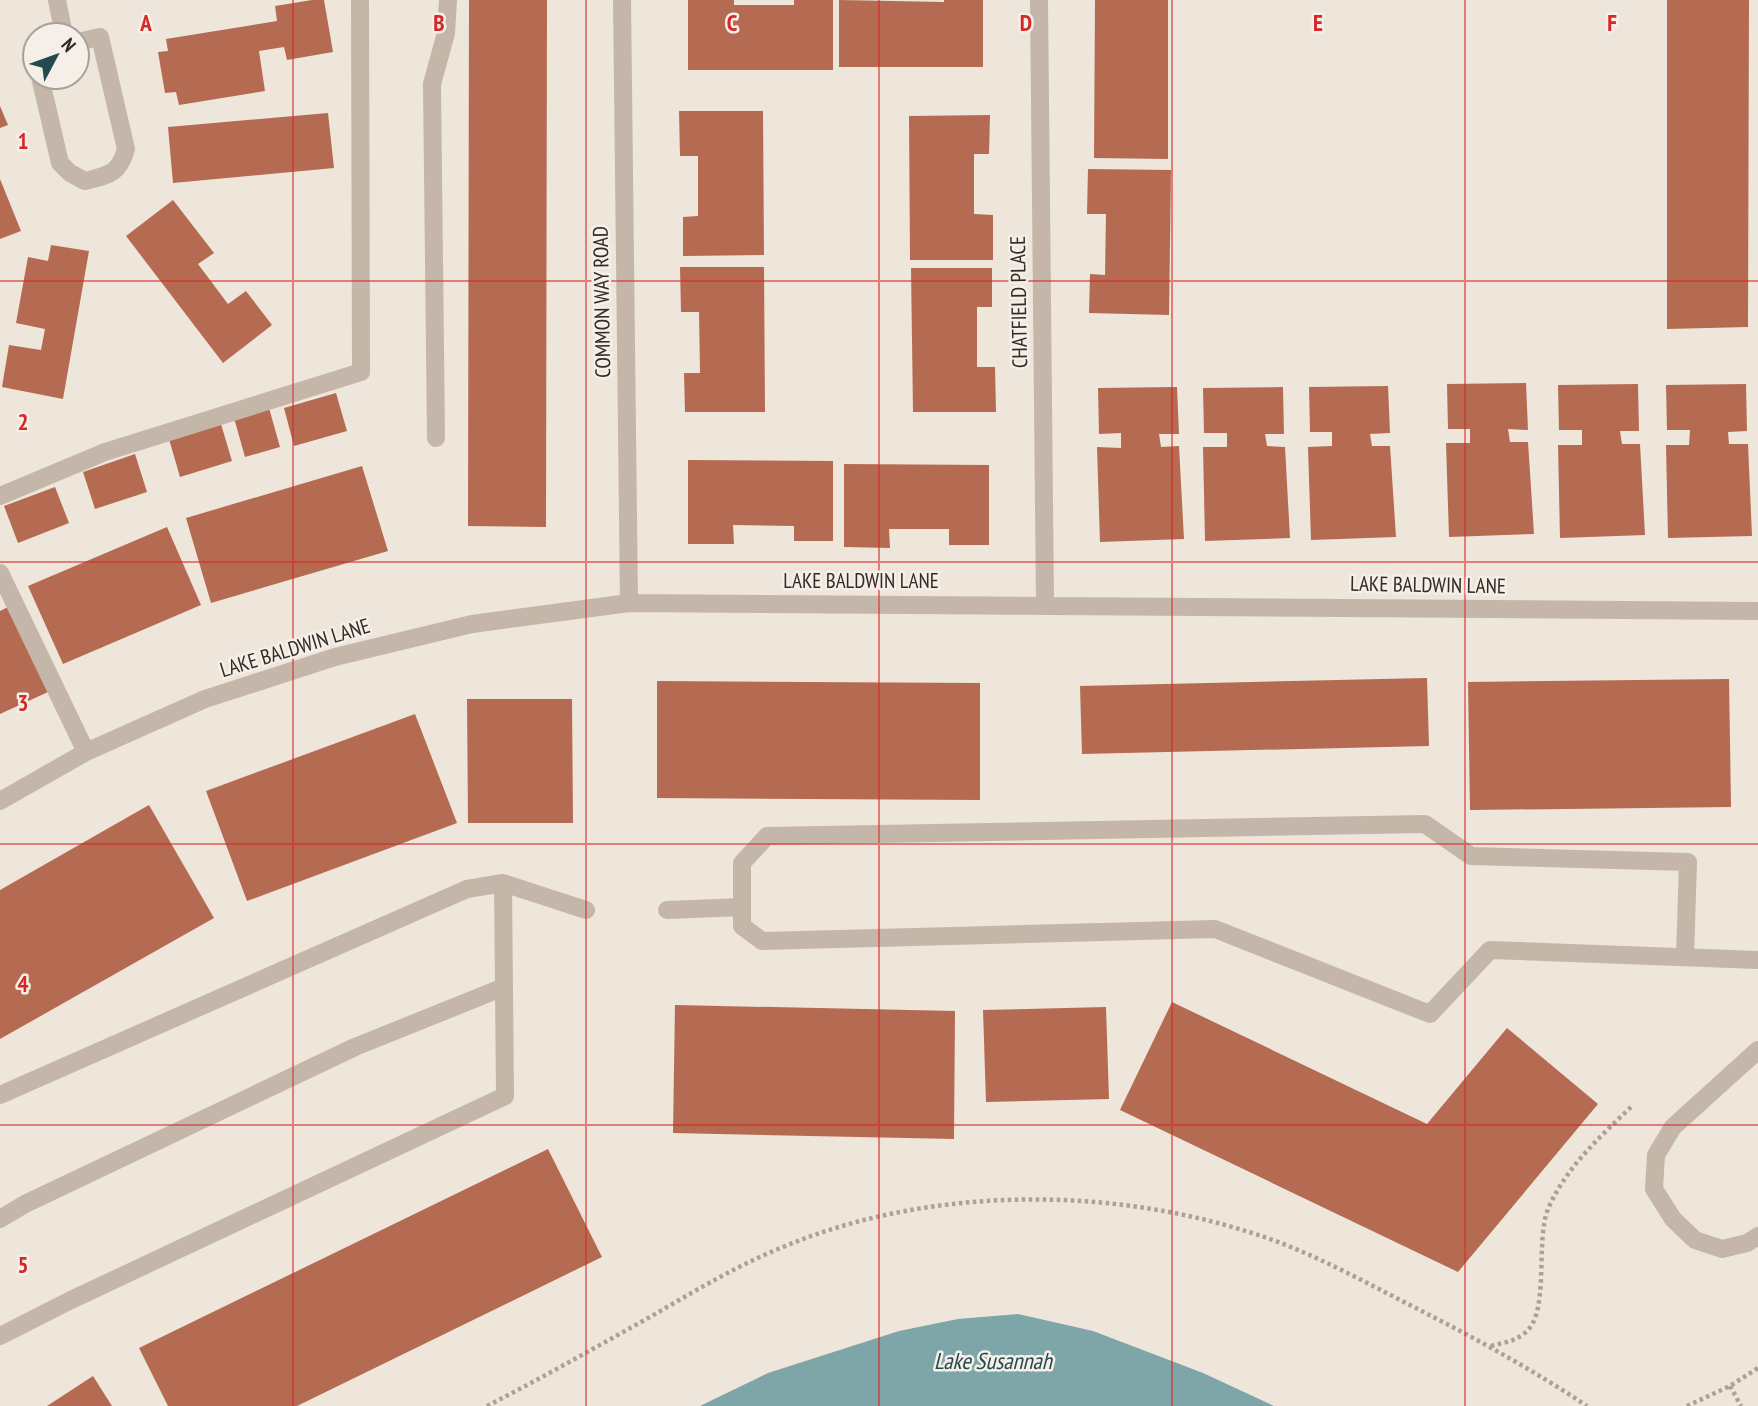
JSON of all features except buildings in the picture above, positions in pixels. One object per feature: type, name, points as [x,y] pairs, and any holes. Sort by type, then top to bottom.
[{"type":"street","points":[[57,0],[61,21]]},
{"type":"street","points":[[0,496],[105,452],[361,372],[360,0]]},
{"type":"street","points":[[436,438],[432,84],[446,33],[448,0]]},
{"type":"street","name":"COMMON WAY ROAD","points":[[622,0],[629,603]]},
{"type":"street","name":"CHATFIELD PLACE","points":[[1039,0],[1045,604]]},
{"type":"street","points":[[43,91],[60,163],[70,173],[85,181],[106,176],[121,166],[126,149],[100,37],[91,39]]},
{"type":"street","points":[[0,573],[86,752]]},
{"type":"street","name":"LAKE BALDWIN LANE","points":[[0,801],[86,752],[205,699],[335,657],[472,624],[629,603],[1758,611]]},
{"type":"street","points":[[1685,957],[1688,862],[1471,856],[1424,824],[767,836],[742,863],[742,926],[762,941],[1215,929],[1430,1014],[1490,950],[1758,960]]},
{"type":"street","points":[[0,1095],[467,889],[503,883],[586,910]]},
{"type":"street","points":[[0,1336],[505,1096],[503,883]]},
{"type":"street","points":[[667,910],[742,908]]},
{"type":"street","points":[[0,1219],[25,1204],[355,1047],[504,987]]},
{"type":"street","points":[[1758,1050],[1673,1128],[1656,1155],[1654,1189],[1673,1219],[1695,1240],[1722,1249],[1747,1243],[1758,1236]]},
{"type":"path","points":[[1491,1346],[1514,1340],[1525,1333],[1535,1321],[1542,1234],[1547,1211],[1562,1182],[1585,1152],[1632,1106]]},
{"type":"path","points":[[487,1406],[704,1286],[789,1244],[859,1221],[980,1201],[1021,1199],[1108,1202],[1201,1218],[1254,1233],[1301,1252],[1491,1346],[1587,1406]]},
{"type":"path","points":[[1687,1406],[1730,1387],[1758,1368]]},
{"type":"path","points":[[1730,1387],[1741,1406]]},
{"type":"water","name":"Lake Susannah","points":[[1018,1314],[1093,1331],[1203,1373],[1274,1406],[700,1406],[768,1373],[899,1331],[958,1319]]}]
